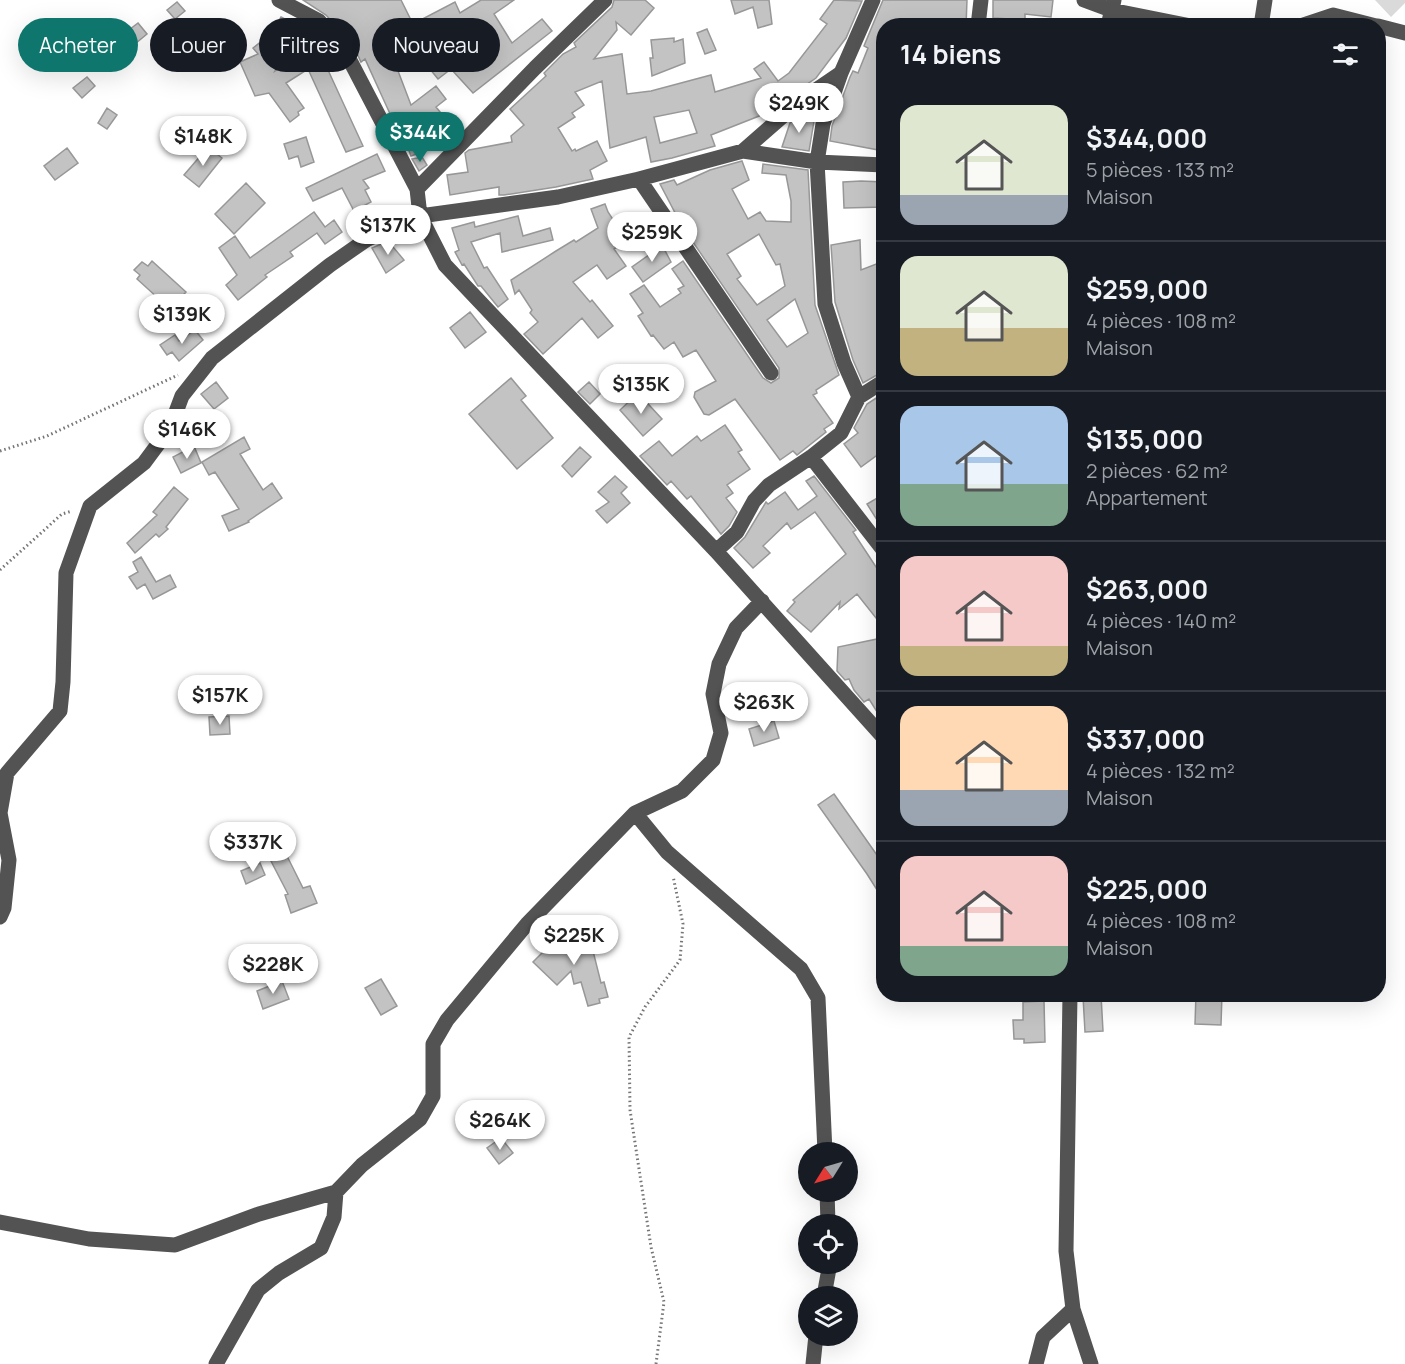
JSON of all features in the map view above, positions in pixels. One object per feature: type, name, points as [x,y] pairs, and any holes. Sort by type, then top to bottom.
[{"type":"street","points":[[279,0],[319,21],[345,51],[417,189],[420,216],[445,266],[716,551],[876,729]]},
{"type":"street","points":[[417,189],[605,0]]},
{"type":"street","points":[[860,397],[844,363],[825,304],[817,162],[824,124],[841,73],[873,0]]},
{"type":"street","points":[[979,18],[981,0]]},
{"type":"street","points":[[1084,0],[1161,18]]},
{"type":"street","points":[[1262,18],[1265,0]]},
{"type":"street","points":[[1324,18],[1333,15],[1345,18]]},
{"type":"street","points":[[1386,28],[1405,33]]},
{"type":"street","points":[[743,151],[800,101],[841,73]]},
{"type":"street","points":[[0,917],[4,908],[9,860],[0,813],[7,772],[60,711],[66,573],[90,506],[144,463],[171,428],[182,396],[212,358],[330,265],[366,240],[420,216],[558,197],[639,179],[743,151],[817,162],[876,165]]},
{"type":"street","points":[[639,179],[771,373]]},
{"type":"street","points":[[716,551],[737,532],[754,501],[769,484],[811,457],[841,433],[860,397],[876,386]]},
{"type":"street","points":[[811,457],[876,541]]},
{"type":"street","points":[[0,1222],[89,1239],[175,1245],[259,1214],[336,1192],[362,1166],[420,1119],[433,1096],[433,1044],[447,1020],[527,924],[634,813],[682,791],[713,760],[721,733],[713,694],[719,664],[736,628],[762,601]]},
{"type":"street","points":[[634,813],[667,852],[801,969],[818,999],[825,1142]]},
{"type":"street","points":[[1070,1002],[1066,1251],[1073,1309],[1091,1364]]},
{"type":"street","points":[[216,1364],[258,1290],[321,1248],[334,1217],[336,1192]]},
{"type":"street","points":[[1036,1364],[1043,1337],[1073,1309]]},
{"type":"street","points":[[813,1364],[815,1346]]},
{"type":"path","points":[[0,451],[47,436],[181,374]]},
{"type":"path","points":[[0,570],[62,514],[90,506]]},
{"type":"path","points":[[656,1364],[664,1302],[651,1247],[630,1110],[629,1036],[645,1007],[680,960],[683,924],[667,852]]},
{"type":"shaded area","points":[[1375,0],[1405,0],[1405,3],[1391,17]]},
{"type":"building","points":[[303,0],[401,0],[410,18],[372,18],[372,72],[398,72],[411,105],[436,86],[446,99],[436,107],[454,129],[428,150],[411,156],[399,125],[396,127],[365,59],[361,62],[360,60],[360,18],[329,18]]},
{"type":"building","points":[[481,0],[514,0],[494,14],[496,18],[424,18],[455,2],[460,13]]},
{"type":"building","points":[[614,0],[645,0],[654,8],[631,35],[616,22],[617,30],[594,59],[622,54],[627,94],[651,91],[711,75],[715,92],[761,78],[754,69],[764,62],[778,81],[789,73],[827,24],[820,19],[834,0],[862,1],[846,38],[816,78],[794,93],[773,112],[711,135],[715,146],[651,162],[646,137],[610,148],[602,81],[575,92],[584,105],[572,113],[575,117],[558,128],[572,151],[597,141],[607,161],[590,170],[593,179],[504,195],[499,195],[499,187],[450,195],[447,175],[468,172],[465,153],[469,150],[512,142],[511,136],[524,125],[510,109],[546,76],[544,73],[563,54],[576,47],[574,43],[612,7]],"holes":[[[689,110],[697,133],[660,143],[654,117]]]},
{"type":"building","points":[[731,0],[769,0],[772,24],[758,28],[753,7],[735,14]]},
{"type":"building","points":[[883,0],[967,0],[966,18],[876,18],[876,150],[830,141],[832,126],[850,77],[853,71],[858,73],[868,48],[864,46]]},
{"type":"building","points":[[993,0],[1053,0],[1051,17],[1025,14],[1025,18],[993,18]]},
{"type":"building","points":[[177,2],[185,11],[174,18],[167,10]]},
{"type":"building","points":[[542,19],[552,31],[500,72],[500,24],[512,43]]},
{"type":"building","points":[[138,23],[147,34],[138,42]]},
{"type":"building","points":[[707,29],[716,50],[705,54],[697,33]]},
{"type":"building","points":[[674,38],[674,42],[683,39],[685,63],[652,76],[651,40]]},
{"type":"building","points":[[259,43],[259,72],[303,72],[286,83],[304,108],[290,122],[269,93],[255,96],[244,72],[247,72],[247,59],[258,54],[253,48]]},
{"type":"building","points":[[309,72],[329,72],[363,146],[346,152]]},
{"type":"building","points":[[432,72],[447,72],[438,79]]},
{"type":"building","points":[[454,72],[500,72],[473,93]]},
{"type":"building","points":[[87,77],[95,86],[82,98],[73,88]]},
{"type":"building","points":[[107,108],[117,115],[107,129],[98,123]]},
{"type":"building","points":[[797,116],[814,121],[809,151],[782,147],[790,123]]},
{"type":"building","points":[[306,137],[314,162],[301,167],[298,156],[289,159],[284,144]]},
{"type":"building","points":[[208,147],[222,158],[199,187],[184,175]]},
{"type":"building","points":[[67,148],[78,163],[55,180],[44,166]]},
{"type":"building","points":[[377,154],[385,171],[363,180],[369,188],[365,190],[371,202],[354,211],[342,188],[313,201],[306,188]]},
{"type":"building","points":[[422,157],[427,165],[419,171],[412,159]]},
{"type":"building","points":[[742,161],[749,180],[732,189],[748,219],[760,212],[766,221],[791,222],[791,201],[786,175],[762,173],[763,164],[808,170],[815,305],[839,375],[816,390],[817,393],[813,395],[833,423],[824,429],[826,432],[797,455],[793,451],[780,460],[735,399],[709,415],[704,414],[694,397],[695,392],[716,381],[696,350],[683,357],[674,342],[664,349],[653,335],[651,336],[638,316],[643,313],[630,294],[644,285],[660,307],[681,293],[678,289],[684,286],[672,269],[683,261],[763,378],[771,383],[779,378],[779,368],[682,226],[660,184],[674,180],[677,185],[710,170]],"holes":[[[759,234],[776,265],[780,264],[785,286],[757,305],[737,279],[741,276],[727,254]],[[795,299],[808,333],[787,347],[767,320]]]},
{"type":"building","points":[[843,182],[876,182],[876,207],[844,208]]},
{"type":"building","points":[[246,183],[265,203],[234,234],[215,214]]},
{"type":"building","points":[[605,204],[627,241],[614,249],[626,266],[607,279],[597,265],[573,282],[590,302],[592,300],[613,326],[598,338],[582,318],[543,354],[524,334],[538,322],[530,313],[532,310],[519,290],[515,294],[511,280],[574,240],[576,242],[598,228],[591,209]]},
{"type":"building","points":[[314,212],[325,227],[334,220],[342,232],[325,244],[317,233],[290,252],[293,256],[265,275],[267,277],[238,300],[226,285],[237,275],[219,248],[235,236],[250,258]]},
{"type":"building","points":[[518,216],[523,236],[550,228],[553,240],[502,252],[500,233],[471,242],[484,268],[487,267],[508,299],[498,307],[481,286],[478,286],[464,264],[462,265],[455,252],[459,250],[452,228],[474,222],[475,227]]},
{"type":"building","points":[[860,240],[861,270],[876,264],[876,376],[863,383],[853,360],[835,302],[831,245]]},
{"type":"building","points":[[388,241],[404,260],[386,273],[372,248]]},
{"type":"building","points":[[661,243],[671,262],[643,282],[632,267],[653,252],[650,249]]},
{"type":"building","points":[[152,261],[186,292],[170,309],[137,279],[140,275],[134,270],[142,262],[148,266]]},
{"type":"building","points":[[470,312],[486,332],[465,348],[450,328]]},
{"type":"building","points":[[195,330],[203,340],[179,361],[172,352],[167,355],[160,345],[175,335],[179,341]]},
{"type":"building","points":[[511,378],[526,396],[521,400],[553,438],[517,469],[469,414]]},
{"type":"building","points":[[216,382],[228,398],[214,409],[201,394]]},
{"type":"building","points":[[589,382],[600,394],[590,404],[578,392]]},
{"type":"building","points":[[638,393],[662,419],[643,436],[620,410]]},
{"type":"building","points":[[876,398],[876,456],[861,467],[844,444],[858,433],[854,428],[867,404]]},
{"type":"building","points":[[205,412],[211,430],[196,435],[190,417]]},
{"type":"building","points":[[725,425],[742,450],[738,452],[750,469],[727,485],[733,493],[726,498],[737,512],[721,534],[691,496],[687,499],[671,481],[667,485],[640,456],[659,441],[672,456],[697,436],[701,441]]},
{"type":"building","points":[[244,437],[250,449],[240,454],[263,490],[272,483],[282,498],[249,522],[229,531],[222,516],[239,509],[215,472],[209,475],[202,462]]},
{"type":"building","points":[[194,446],[201,463],[181,473],[173,457]]},
{"type":"building","points":[[580,447],[591,457],[572,477],[562,466]]},
{"type":"building","points":[[615,476],[627,487],[621,493],[630,503],[607,523],[596,511],[609,502],[598,492]]},
{"type":"building","points":[[814,476],[856,530],[853,532],[876,567],[876,618],[857,594],[839,609],[840,602],[811,632],[787,611],[795,602],[793,600],[846,554],[815,512],[791,529],[787,523],[763,546],[770,553],[753,568],[734,548],[745,537],[766,502],[768,504],[785,492],[798,510],[817,496],[806,481]]},
{"type":"building","points":[[174,487],[188,499],[166,527],[168,529],[159,537],[156,534],[135,553],[127,543],[157,515],[153,512]]},
{"type":"building","points":[[876,499],[876,518],[867,504]]},
{"type":"building","points":[[141,557],[156,582],[170,575],[176,587],[153,599],[145,584],[137,589],[129,577],[138,572],[133,562]]},
{"type":"building","points":[[876,639],[876,710],[869,699],[864,702],[854,690],[849,679],[845,680],[837,671],[838,647]]},
{"type":"building","points":[[229,716],[230,734],[210,735],[209,717]]},
{"type":"building","points":[[774,721],[779,738],[754,746],[749,729]]},
{"type":"building","points":[[834,794],[876,854],[876,888],[867,874],[818,805]]},
{"type":"building","points":[[286,854],[303,888],[310,886],[317,903],[291,913],[285,895],[288,894],[271,861]]},
{"type":"building","points":[[260,863],[265,875],[246,884],[241,871]]},
{"type":"building","points":[[590,933],[597,949],[593,951],[601,983],[604,982],[608,997],[599,999],[600,1003],[588,1006],[581,982],[574,984],[571,971],[557,985],[533,962],[558,937],[564,942]]},
{"type":"building","points":[[381,979],[397,1006],[381,1015],[365,988]]},
{"type":"building","points":[[282,981],[289,999],[263,1009],[257,991]]},
{"type":"building","points":[[1023,1002],[1044,1002],[1045,1042],[1024,1043],[1024,1039],[1014,1039],[1013,1020],[1023,1020]]},
{"type":"building","points":[[1083,1002],[1101,1002],[1103,1031],[1085,1032]]},
{"type":"building","points":[[1196,1002],[1222,1002],[1221,1025],[1195,1024]]},
{"type":"building","points":[[501,1138],[513,1153],[499,1164],[487,1148]]}]
